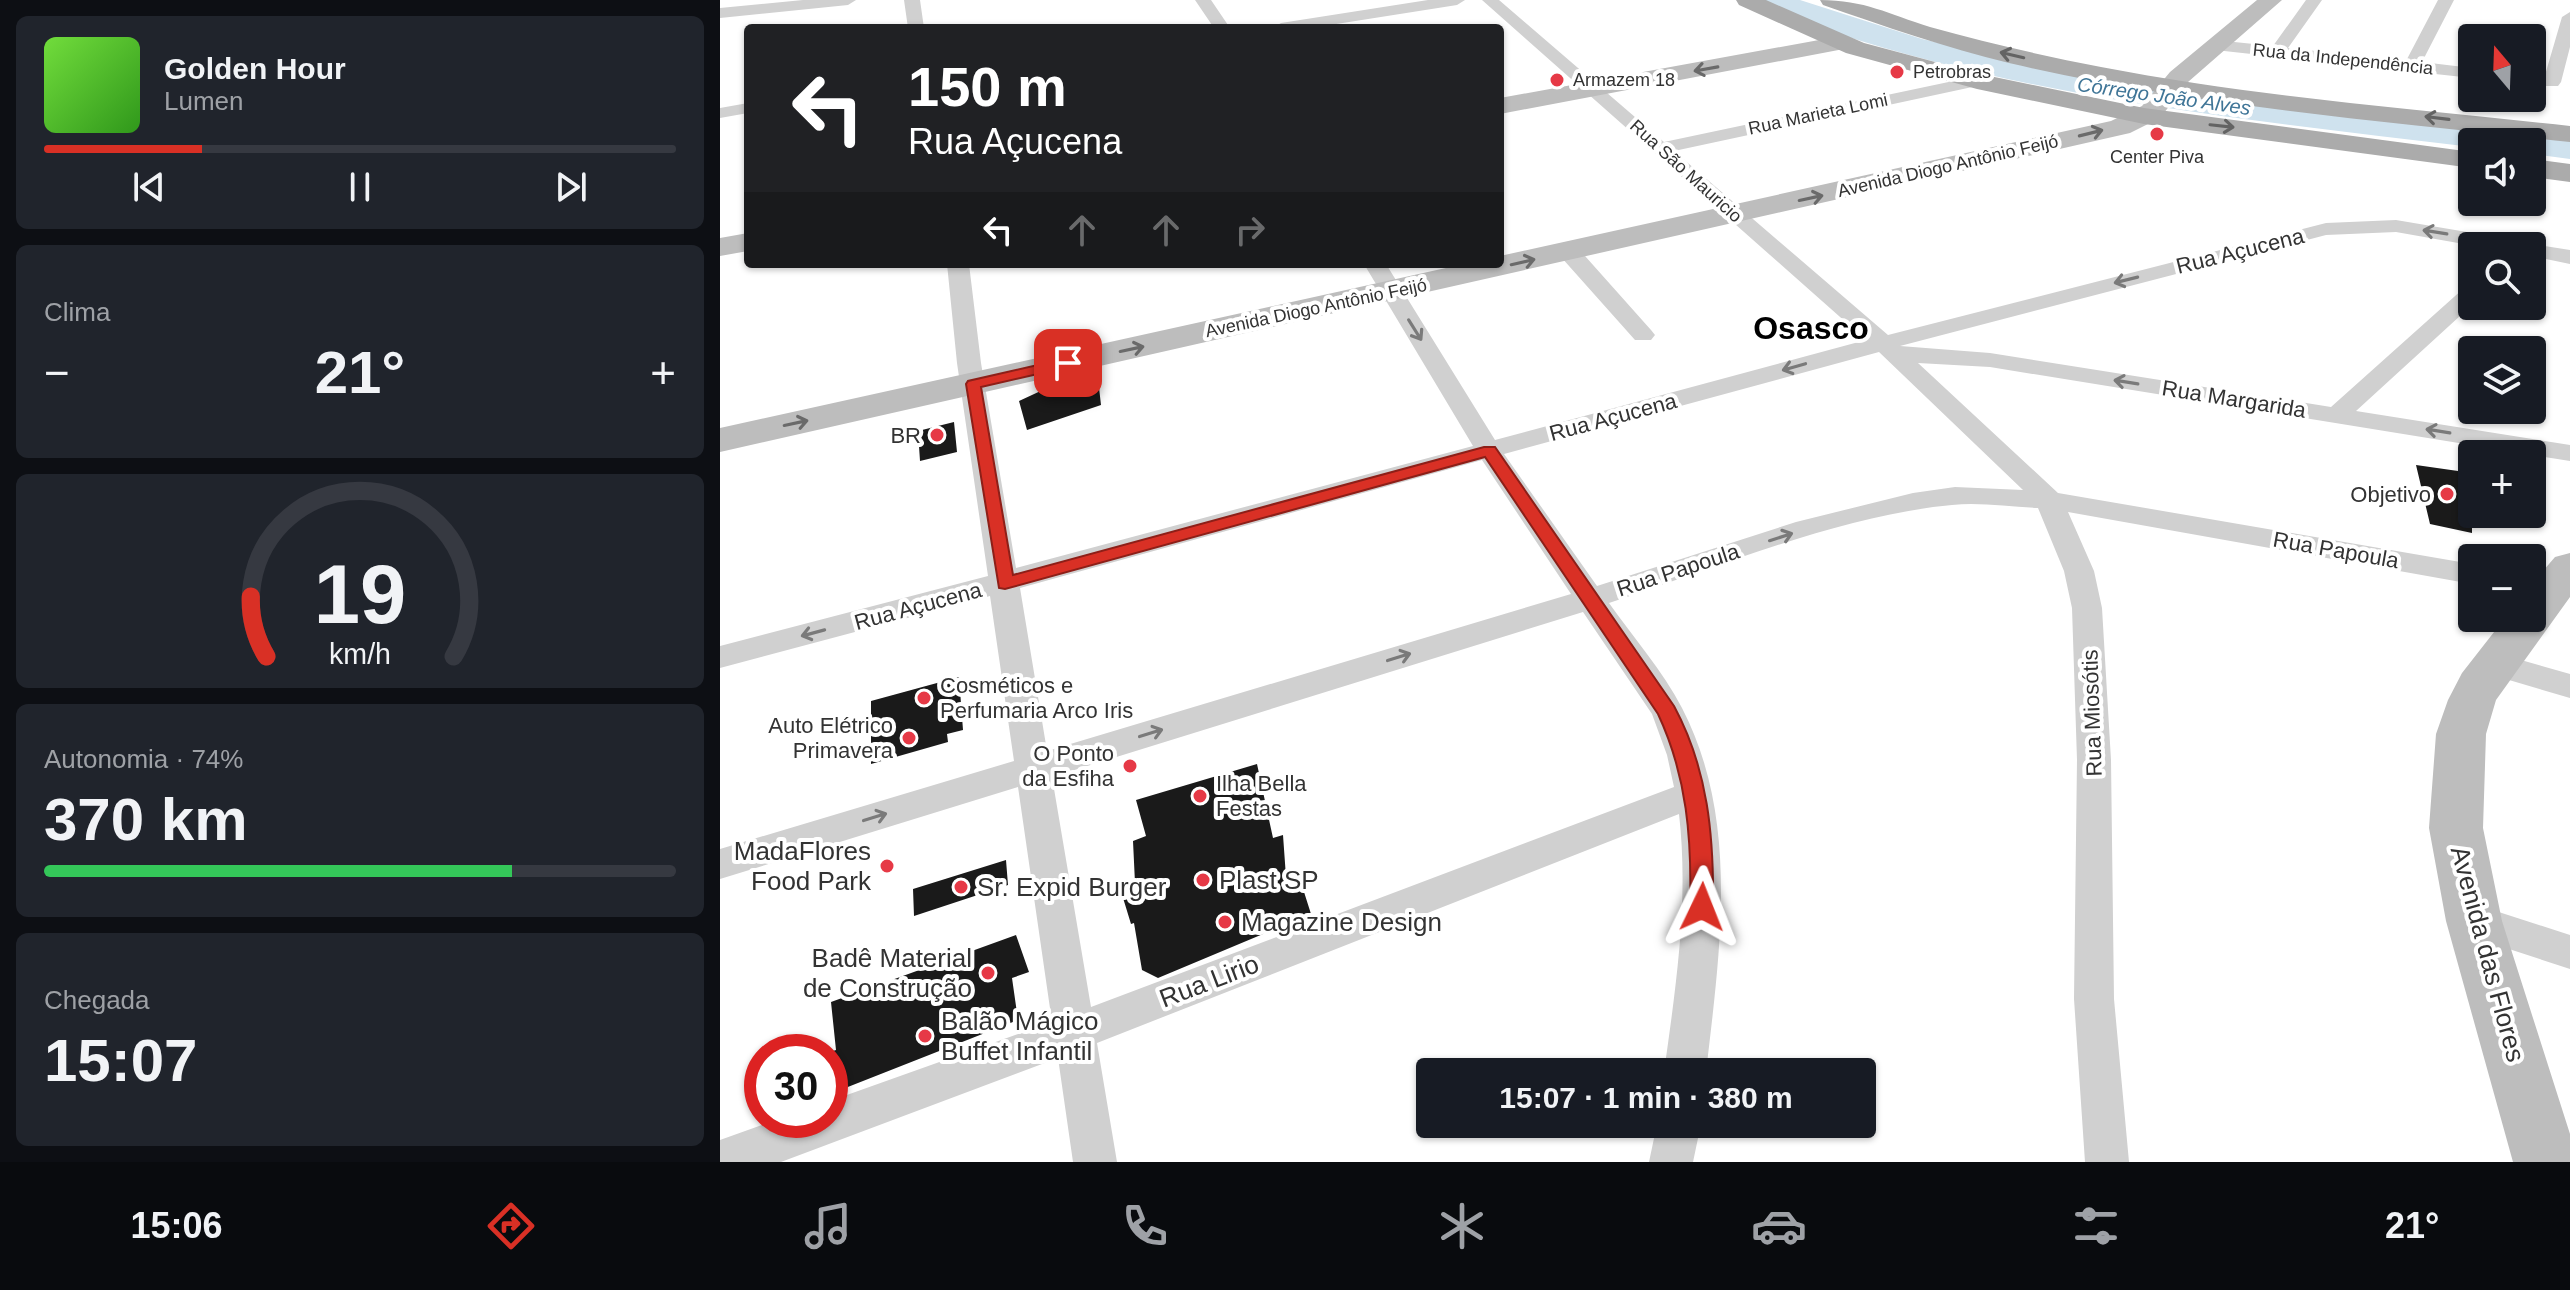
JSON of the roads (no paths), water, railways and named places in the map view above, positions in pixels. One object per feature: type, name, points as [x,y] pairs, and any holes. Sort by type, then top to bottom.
[{"type":"main road","points":[[1747,0],[1882,57],[1977,81],[2158,103],[2570,134]]},
{"type":"main road","points":[[1831,0],[1861,13],[1979,47],[2088,72],[2158,103],[2458,157]]},
{"type":"main road","points":[[2158,103],[2215,45],[2271,0]]},
{"type":"main road","points":[[1504,105],[1592,89],[1823,33],[1862,30],[1872,24],[1861,13]]},
{"type":"main road","name":"Avenida Diogo Antônio Feijó","points":[[1504,261],[1569,252],[2120,127],[2158,103]]},
{"type":"main road","points":[[2546,170],[2570,173]]},
{"type":"main road","points":[[720,247],[744,243]]},
{"type":"main road","name":"Avenida Diogo Antônio Feijó","points":[[720,440],[973,384],[1383,278],[1455,268]]},
{"type":"main road","name":"Avenida das Flores","points":[[2516,632],[2479,685],[2461,734],[2456,828],[2474,921],[2546,1162]]},
{"type":"street","points":[[720,13],[848,0]]},
{"type":"street","points":[[912,0],[915,24]]},
{"type":"street","points":[[1203,0],[1219,24]]},
{"type":"street","points":[[1306,24],[1457,0]]},
{"type":"street","name":"Rua São Mauricio","points":[[1490,0],[1889,348]]},
{"type":"street","points":[[2277,52],[2314,0]]},
{"type":"street","points":[[2412,66],[2446,0]]},
{"type":"street","points":[[1361,15],[1369,24]]},
{"type":"street","points":[[2561,83],[2570,17]]},
{"type":"street","name":"Rua da Independência","points":[[2215,45],[2458,71]]},
{"type":"street","name":"Rua Marieta Lomi","points":[[1660,148],[1977,81]]},
{"type":"street","points":[[720,113],[744,109]]},
{"type":"street","name":"Rua Açucena","points":[[720,657],[2344,226],[2396,226],[2458,237]]},
{"type":"street","points":[[1569,252],[1643,335]]},
{"type":"street","points":[[2546,253],[2570,257]]},
{"type":"street","points":[[958,268],[973,384],[1095,1162]]},
{"type":"street","points":[[1383,278],[1489,451],[1667,711],[1684,748],[1696,793],[1704,882],[1686,1058]]},
{"type":"street","points":[[2337,415],[2458,306]]},
{"type":"street","name":"Rua Margarida","points":[[1889,348],[1990,360],[2570,453]]},
{"type":"street","name":"Rua Miosótis","points":[[1889,348],[2049,500],[2079,571],[2087,608],[2094,760],[2094,999],[2107,1162]]},
{"type":"street","name":"Rua Papoula","points":[[720,864],[1590,599],[1806,528],[1887,508],[1955,496],[2049,500],[2458,572]]},
{"type":"street","points":[[2493,664],[2570,686]]},
{"type":"street","name":"Rua Lirio","points":[[721,1162],[1074,1033],[1696,793]]},
{"type":"street","points":[[2474,921],[2570,952]]},
{"type":"street","points":[[1671,1162],[1676,1138]]},
{"type":"waterway","name":"Córrego João Alves","points":[[1776,0],[1833,22],[1931,51],[2075,84],[2221,107],[2458,135]]},
{"type":"waterway","name":"Córrego João Alves","points":[[2546,146],[2570,149]]},
{"type":"place","name":"Petrobras","points":[[1897,72]]},
{"type":"place","name":"Armazem 18","points":[[1557,80]]},
{"type":"place","name":"Center Piva","points":[[2157,134]]},
{"type":"place","name":"BR","points":[[937,435]]},
{"type":"place","name":"Objetivo","points":[[2447,494]]},
{"type":"place","name":"Cosméticos e Perfumaria Arco Iris","points":[[924,698]]},
{"type":"place","name":"Auto Elétrico Primavera","points":[[909,738]]},
{"type":"place","name":"O Ponto da Esfiha","points":[[1130,766]]},
{"type":"place","name":"Ilha Bella Festas","points":[[1200,796]]},
{"type":"place","name":"MadaFlores Food Park","points":[[887,866]]},
{"type":"place","name":"Plast SP","points":[[1203,880]]},
{"type":"place","name":"Sr. Expid Burger","points":[[961,887]]},
{"type":"place","name":"Magazine Design","points":[[1225,922]]},
{"type":"place","name":"Badê Material de Construção","points":[[988,973]]},
{"type":"place","name":"Balão Mágico Buffet Infantil","points":[[925,1036]]},
{"type":"district","name":"Osasco","points":[[1811,328]]}]
